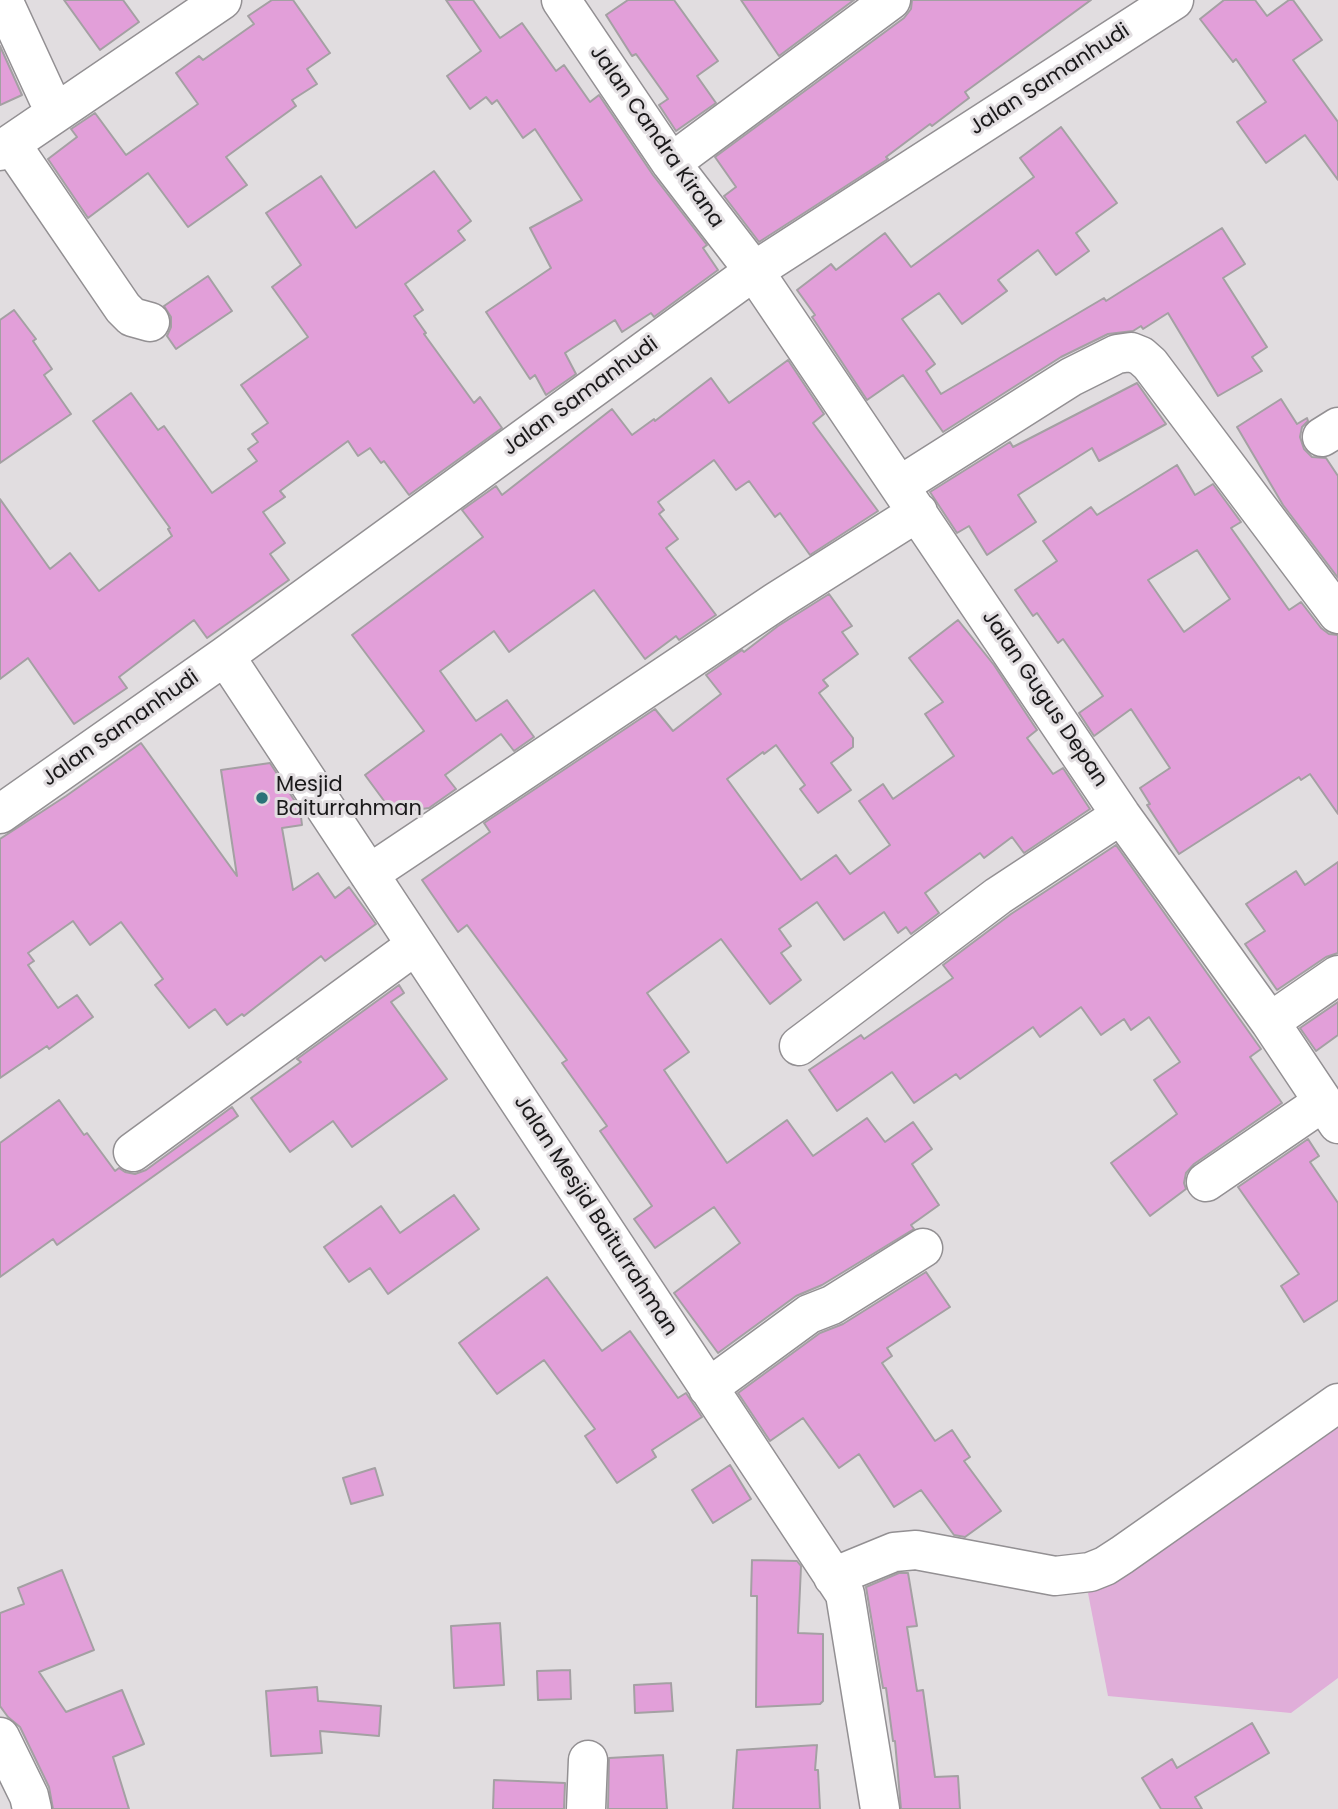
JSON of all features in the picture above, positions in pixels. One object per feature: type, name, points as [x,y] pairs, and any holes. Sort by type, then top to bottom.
[{"type":"street","points":[[3,0],[55,113]]},
{"type":"street","points":[[150,322],[132,317],[122,308],[5,148],[222,0]]},
{"type":"street","name":"Jalan Candra Kirana","points":[[561,0],[671,163],[754,271]]},
{"type":"street","points":[[671,163],[891,0]]},
{"type":"street","name":"Jalan Samanhudi","points":[[0,814],[225,656],[754,271],[1174,0]]},
{"type":"street","name":"Jalan Gugus Depan","points":[[754,271],[1121,815],[1270,1022],[1330,1113]]},
{"type":"street","points":[[369,874],[777,601],[1071,377],[1117,354],[1131,352],[1150,364],[1338,614]]},
{"type":"street","name":"Jalan Mesjid Baiturrahman","points":[[225,656],[845,1594],[880,1809]]},
{"type":"street","points":[[799,1046],[998,896],[1121,815]]},
{"type":"street","points":[[133,1152],[416,945]]},
{"type":"street","points":[[1270,1022],[1338,975]]},
{"type":"street","points":[[1206,1182],[1330,1113]]},
{"type":"street","points":[[708,1388],[809,1314],[832,1305],[923,1248]]},
{"type":"street","points":[[834,1577],[894,1552],[916,1550],[1055,1576],[1090,1572],[1122,1555],[1338,1403]]},
{"type":"street","points":[[0,1737],[33,1809]]},
{"type":"street","points":[[586,1809],[588,1760]]},
{"type":"shaded area","points":[[1338,1410],[1338,1678],[1291,1713],[1108,1696],[1088,1593]]},
{"type":"building","points":[[64,0],[123,0],[139,22],[100,50]]},
{"type":"building","points":[[272,0],[293,0],[330,53],[307,69],[317,84],[292,100],[296,106],[226,157],[247,185],[188,227],[148,173],[88,218],[48,159],[77,137],[71,129],[95,113],[126,155],[198,104],[176,73],[199,56],[203,60],[254,24],[248,16]]},
{"type":"building","points":[[446,0],[473,0],[500,38],[522,23],[556,71],[564,65],[590,102],[599,95],[653,175],[707,245],[703,248],[718,270],[654,317],[651,313],[622,332],[615,320],[565,353],[576,374],[546,395],[535,375],[530,379],[486,312],[551,268],[530,228],[582,200],[535,129],[523,138],[497,100],[492,104],[486,97],[470,109],[447,76],[481,51]]},
{"type":"building","points":[[628,0],[674,0],[718,61],[697,76],[716,103],[676,131],[659,105],[668,99],[636,54],[632,56],[606,15]]},
{"type":"building","points":[[741,0],[854,0],[779,56]]},
{"type":"building","points":[[912,0],[1091,0],[965,92],[969,98],[886,157],[888,159],[759,242],[724,196],[736,187],[715,157],[904,18],[911,9]]},
{"type":"building","points":[[1224,0],[1255,0],[1267,16],[1293,0],[1322,40],[1293,60],[1338,122],[1338,180],[1305,135],[1266,163],[1237,122],[1266,102],[1236,59],[1233,62],[1200,19]]},
{"type":"building","points":[[0,46],[22,95],[0,105]]},
{"type":"building","points":[[1061,127],[1117,203],[1076,233],[1089,251],[1056,275],[1038,250],[998,280],[1007,291],[962,324],[939,293],[902,319],[935,364],[926,371],[941,394],[1104,298],[1106,301],[1222,228],[1245,264],[1223,278],[1267,347],[1252,357],[1262,371],[1218,396],[1168,313],[1143,329],[1141,326],[1133,331],[1108,334],[1061,357],[943,432],[903,375],[867,400],[797,290],[831,264],[836,270],[885,233],[911,267],[1034,177],[1020,158]]},
{"type":"building","points":[[434,171],[471,221],[458,231],[465,240],[405,284],[423,310],[414,316],[426,333],[424,334],[474,403],[480,397],[502,428],[409,495],[384,461],[381,463],[370,448],[358,456],[348,441],[280,491],[285,497],[263,512],[285,543],[270,554],[289,580],[207,638],[194,620],[119,677],[127,688],[74,724],[28,658],[0,679],[0,499],[50,569],[70,553],[99,591],[172,536],[168,529],[170,528],[93,421],[131,393],[158,430],[164,426],[212,493],[257,461],[248,449],[258,442],[252,434],[268,423],[241,385],[308,337],[272,287],[301,265],[266,213],[321,176],[356,228]]},
{"type":"building","points":[[208,276],[232,311],[176,349],[167,336],[171,317],[164,306]]},
{"type":"building","points":[[14,310],[36,339],[33,341],[52,369],[44,375],[71,414],[0,463],[0,320]]},
{"type":"building","points":[[788,360],[824,414],[813,423],[878,511],[810,555],[780,513],[775,517],[749,481],[736,490],[714,460],[658,502],[664,510],[659,514],[678,539],[666,548],[716,615],[679,640],[676,636],[645,659],[594,590],[509,652],[494,631],[440,671],[476,721],[507,700],[534,737],[514,751],[501,734],[445,775],[456,789],[429,808],[393,813],[365,775],[424,731],[352,635],[483,537],[462,510],[496,486],[502,495],[612,409],[632,435],[654,419],[655,421],[711,378],[729,403]]},
{"type":"building","points":[[1137,383],[1166,424],[1099,461],[1092,448],[1018,495],[1036,522],[987,555],[969,526],[957,533],[930,492],[1010,442],[1013,447]]},
{"type":"building","points":[[1281,399],[1297,424],[1307,418],[1300,437],[1304,449],[1312,457],[1326,458],[1338,476],[1338,578],[1283,505],[1237,427]]},
{"type":"building","points":[[1177,465],[1195,495],[1213,484],[1241,522],[1231,528],[1289,610],[1301,602],[1321,628],[1329,634],[1338,635],[1338,814],[1310,774],[1301,780],[1299,777],[1179,854],[1147,805],[1150,804],[1140,788],[1170,768],[1131,709],[1094,736],[1079,713],[1103,696],[1063,639],[1058,643],[1037,613],[1033,616],[1015,590],[1057,561],[1043,541],[1091,507],[1097,515]],"holes":[[[1197,550],[1230,599],[1184,632],[1148,580]]]},
{"type":"building","points":[[829,594],[852,626],[842,632],[858,654],[823,680],[828,686],[819,693],[853,738],[853,747],[831,763],[851,790],[818,813],[800,789],[805,785],[776,745],[727,779],[801,880],[836,855],[850,874],[890,845],[859,801],[883,784],[893,799],[954,756],[925,714],[943,702],[909,658],[958,620],[994,665],[1037,730],[1027,738],[1053,774],[1063,768],[1090,809],[1024,853],[1012,837],[984,858],[980,853],[925,893],[939,913],[911,934],[906,927],[898,933],[884,912],[844,940],[817,902],[779,929],[791,946],[781,953],[801,980],[770,1004],[721,939],[647,993],[689,1052],[664,1070],[727,1163],[787,1120],[813,1156],[867,1118],[885,1142],[913,1122],[932,1149],[912,1164],[939,1205],[911,1225],[914,1229],[822,1285],[796,1296],[718,1353],[674,1293],[740,1243],[714,1207],[655,1248],[634,1219],[652,1206],[600,1131],[607,1126],[562,1063],[567,1060],[467,925],[458,932],[422,880],[490,832],[484,823],[655,709],[673,731],[721,694],[706,675]]},
{"type":"building","points":[[141,743],[237,876],[221,770],[270,763],[300,809],[302,825],[282,828],[293,890],[318,873],[335,898],[349,887],[376,924],[325,961],[321,956],[244,1016],[242,1014],[227,1025],[215,1009],[189,1028],[155,985],[163,979],[121,922],[90,945],[73,921],[28,953],[34,961],[28,965],[58,1008],[77,995],[93,1017],[49,1049],[47,1046],[0,1078],[0,839]]},
{"type":"building","points":[[1116,845],[1261,1049],[1250,1057],[1282,1103],[1194,1164],[1186,1173],[1186,1189],[1150,1216],[1111,1163],[1177,1114],[1154,1080],[1180,1062],[1149,1017],[1131,1030],[1124,1019],[1101,1035],[1081,1007],[1040,1037],[1033,1027],[960,1079],[956,1074],[914,1103],[892,1072],[837,1111],[809,1070],[861,1035],[864,1039],[953,978],[943,965],[1011,914]]},
{"type":"building","points":[[1338,862],[1338,953],[1326,957],[1277,990],[1245,944],[1265,931],[1246,904],[1296,871],[1305,885]]},
{"type":"building","points":[[399,985],[404,993],[391,1002],[447,1079],[352,1147],[333,1121],[290,1152],[251,1098],[301,1062],[297,1059]]},
{"type":"building","points":[[1338,1002],[1338,1035],[1316,1051],[1300,1028]]},
{"type":"building","points":[[59,1100],[115,1171],[119,1168],[135,1174],[146,1170],[232,1107],[238,1116],[57,1245],[53,1239],[0,1277],[0,1143]]},
{"type":"building","points":[[1308,1139],[1319,1156],[1310,1162],[1338,1203],[1338,1300],[1304,1322],[1281,1286],[1299,1274],[1238,1187]]},
{"type":"building","points":[[454,1195],[479,1229],[388,1294],[370,1268],[349,1282],[324,1247],[381,1206],[400,1233]]},
{"type":"building","points":[[926,1272],[950,1307],[887,1348],[892,1356],[882,1363],[935,1441],[952,1430],[970,1457],[964,1461],[1001,1511],[965,1537],[954,1535],[921,1490],[894,1507],[859,1454],[839,1468],[803,1418],[770,1441],[738,1393],[820,1333],[843,1324]]},
{"type":"building","points":[[547,1277],[602,1351],[630,1331],[678,1398],[686,1393],[702,1417],[652,1450],[656,1457],[617,1483],[585,1436],[595,1429],[544,1360],[497,1394],[459,1343]]},
{"type":"building","points":[[730,1465],[751,1499],[713,1523],[692,1490]]},
{"type":"building","points":[[375,1468],[383,1495],[351,1504],[343,1478]]},
{"type":"building","points":[[752,1560],[797,1561],[801,1566],[798,1633],[823,1634],[823,1701],[820,1704],[756,1707],[757,1596],[751,1596]]},
{"type":"building","points":[[62,1570],[94,1650],[39,1672],[66,1712],[122,1690],[144,1744],[113,1757],[129,1809],[53,1809],[49,1787],[20,1727],[0,1706],[0,1613],[24,1604],[18,1588]]},
{"type":"building","points":[[899,1573],[908,1573],[917,1626],[907,1627],[917,1691],[923,1690],[935,1777],[958,1776],[960,1809],[901,1809],[895,1741],[866,1587]]},
{"type":"building","points":[[500,1623],[504,1685],[454,1688],[451,1626]]},
{"type":"building","points":[[570,1670],[571,1699],[538,1700],[537,1671]]},
{"type":"building","points":[[671,1683],[673,1711],[635,1713],[634,1685]]},
{"type":"building","points":[[317,1687],[318,1701],[381,1706],[379,1736],[320,1731],[322,1753],[271,1756],[266,1691]]},
{"type":"building","points":[[1252,1723],[1269,1753],[1195,1797],[1202,1809],[1161,1809],[1142,1778],[1172,1759],[1177,1768]]},
{"type":"building","points":[[817,1745],[815,1770],[818,1770],[820,1809],[733,1809],[737,1750]]},
{"type":"building","points":[[663,1755],[667,1809],[608,1809],[609,1758]]},
{"type":"building","points":[[494,1780],[565,1783],[564,1809],[493,1809]]},
{"type":"place","name":"Mesjid Baiturrahman","points":[[262,798]]}]
